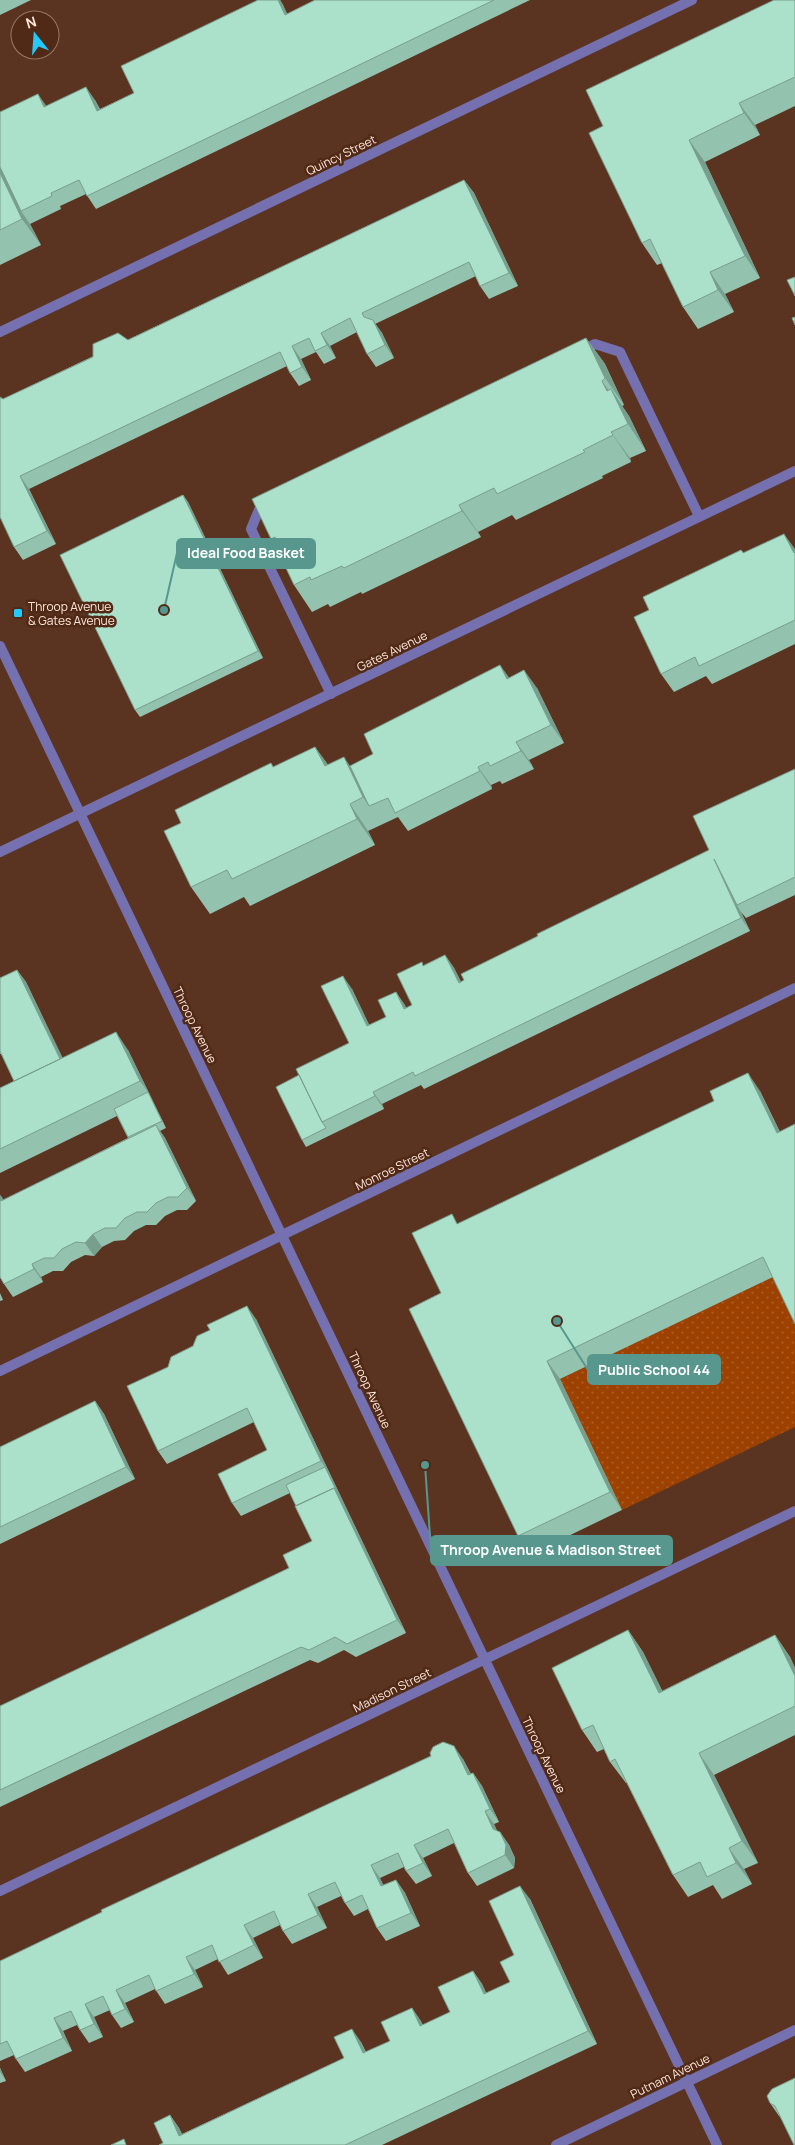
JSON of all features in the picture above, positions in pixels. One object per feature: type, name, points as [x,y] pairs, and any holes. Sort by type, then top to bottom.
[{"type":"street","name":"Quincy Street","points":[[0,332],[692,0]]},
{"type":"street","points":[[568,357],[595,344],[620,352],[699,516]]},
{"type":"street","name":"Gates Avenue","points":[[0,852],[795,471]]},
{"type":"street","points":[[278,496],[261,505],[251,529],[331,694]]},
{"type":"street","name":"Throop Avenue","points":[[0,646],[717,2145]]},
{"type":"street","name":"Monroe Street","points":[[0,1371],[795,988]]},
{"type":"street","name":"Madison Street","points":[[0,1891],[795,1510]]},
{"type":"street","name":"Putnam Avenue","points":[[556,2145],[795,2030]]},
{"type":"shaded area","points":[[776,1275],[795,1315],[795,1427],[622,1510],[560,1379]]},
{"type":"building","points":[[258,0],[278,0],[285,15],[315,0],[494,0],[87,196],[79,180],[51,193],[52,196],[21,211],[0,167],[0,112],[38,94],[44,107],[86,87],[97,111],[134,93],[121,66]]},
{"type":"building","points":[[774,0],[795,0],[795,77],[739,103],[744,113],[689,140],[745,256],[710,272],[718,290],[683,307],[650,239],[642,243],[589,133],[603,126],[586,90]]},
{"type":"building","points":[[0,173],[22,219],[0,230]]},
{"type":"building","points":[[464,180],[509,273],[480,286],[469,262],[362,313],[364,317],[373,320],[385,345],[367,354],[350,318],[321,333],[327,345],[315,351],[309,338],[292,346],[302,367],[290,373],[280,352],[20,476],[47,531],[14,547],[0,517],[0,397],[3,399],[93,357],[93,344],[118,333],[128,340]]},
{"type":"building","points":[[795,277],[795,296],[787,280]]},
{"type":"building","points":[[586,338],[605,378],[602,381],[607,391],[611,389],[628,424],[611,432],[613,435],[583,450],[585,452],[497,494],[494,488],[459,505],[462,511],[344,568],[342,566],[311,580],[310,577],[294,585],[277,549],[280,548],[275,537],[271,539],[252,499]]},
{"type":"building","points":[[183,495],[258,651],[135,710],[60,555]]},
{"type":"building","points":[[784,534],[795,552],[795,620],[699,666],[695,657],[661,674],[634,617],[649,610],[643,597],[741,550],[743,553]]},
{"type":"building","points":[[500,665],[507,679],[524,670],[551,725],[516,742],[521,751],[490,766],[488,762],[478,767],[480,771],[395,813],[388,798],[369,806],[350,766],[373,754],[364,734]]},
{"type":"building","points":[[315,747],[325,766],[344,757],[363,797],[350,804],[357,819],[232,879],[227,870],[191,887],[164,831],[181,823],[175,810],[271,763],[273,767]]},
{"type":"building","points":[[795,769],[795,877],[737,905],[714,859],[741,918],[415,1076],[413,1072],[373,1092],[375,1096],[322,1122],[296,1069],[349,1043],[321,986],[343,976],[367,1026],[386,1017],[378,1000],[396,992],[404,1009],[412,1005],[397,974],[422,962],[423,966],[445,955],[459,983],[464,980],[461,974],[538,936],[537,934],[709,850],[693,816]]},
{"type":"building","points":[[17,970],[60,1059],[14,1081],[0,1051],[0,978]]},
{"type":"building","points":[[116,1032],[140,1081],[0,1149],[0,1088]]},
{"type":"building","points":[[748,1073],[777,1133],[795,1124],[795,1324],[763,1257],[547,1361],[610,1492],[518,1536],[409,1309],[441,1293],[412,1233],[452,1214],[457,1224],[714,1101],[710,1091]]},
{"type":"building","points":[[299,1075],[326,1128],[302,1140],[276,1087]]},
{"type":"building","points":[[148,1092],[162,1121],[128,1137],[114,1109]]},
{"type":"building","points":[[156,1125],[187,1188],[178,1197],[168,1197],[156,1203],[147,1212],[137,1212],[125,1218],[116,1228],[105,1228],[93,1234],[85,1243],[76,1242],[62,1249],[54,1258],[44,1258],[32,1264],[34,1269],[4,1284],[0,1277],[0,1200]]},
{"type":"building","points":[[247,1306],[321,1461],[232,1503],[218,1474],[267,1450],[247,1408],[158,1451],[127,1386],[168,1367],[171,1357],[193,1346],[197,1336],[210,1330],[207,1325]]},
{"type":"building","points":[[95,1401],[126,1467],[0,1527],[0,1447]]},
{"type":"building","points":[[325,1467],[338,1494],[334,1488],[296,1506],[286,1485]]},
{"type":"building","points":[[334,1488],[397,1620],[347,1644],[335,1637],[309,1650],[301,1647],[0,1790],[0,1706],[289,1568],[283,1555],[312,1541],[295,1506]]},
{"type":"building","points":[[628,1630],[659,1693],[775,1635],[795,1676],[795,1706],[699,1753],[742,1841],[729,1848],[736,1863],[707,1877],[700,1862],[673,1875],[615,1759],[610,1762],[593,1725],[582,1730],[552,1668]]},
{"type":"building","points":[[443,1742],[454,1746],[468,1775],[473,1773],[490,1809],[485,1811],[493,1829],[500,1832],[506,1845],[505,1855],[468,1873],[448,1829],[414,1845],[423,1863],[406,1871],[398,1853],[371,1865],[381,1886],[396,1880],[411,1913],[377,1928],[362,1895],[345,1903],[335,1882],[308,1894],[318,1915],[283,1931],[274,1911],[244,1925],[254,1945],[219,1962],[212,1945],[186,1957],[194,1974],[156,1991],[149,1975],[116,1990],[125,2009],[112,2015],[103,1996],[85,2004],[94,2024],[80,2030],[71,2011],[54,2018],[63,2038],[16,2059],[7,2041],[0,2044],[0,1961],[102,1912],[101,1910],[431,1756],[430,1753],[433,1747]]},
{"type":"building","points":[[520,1886],[588,2031],[345,2145],[159,2145],[163,2143],[154,2123],[170,2115],[179,2136],[344,2058],[334,2037],[352,2029],[363,2053],[390,2041],[381,2022],[412,2008],[420,2026],[450,2012],[438,1987],[473,1971],[484,1994],[510,1982],[500,1962],[514,1955],[489,1901]]},
{"type":"building","points":[[795,2078],[794,2145],[775,2106],[770,2103],[767,2096],[772,2089]]},
{"type":"building","points":[[124,2139],[126,2145],[111,2145]]},
{"type":"place","name":"Ideal Food Basket","points":[[164,610]]},
{"type":"place","name":"Throop Avenue & Gates Avenue","points":[[18,613]]},
{"type":"place","name":"Public School 44","points":[[557,1321]]},
{"type":"place","name":"Throop Avenue & Madison Street","points":[[425,1465]]}]
